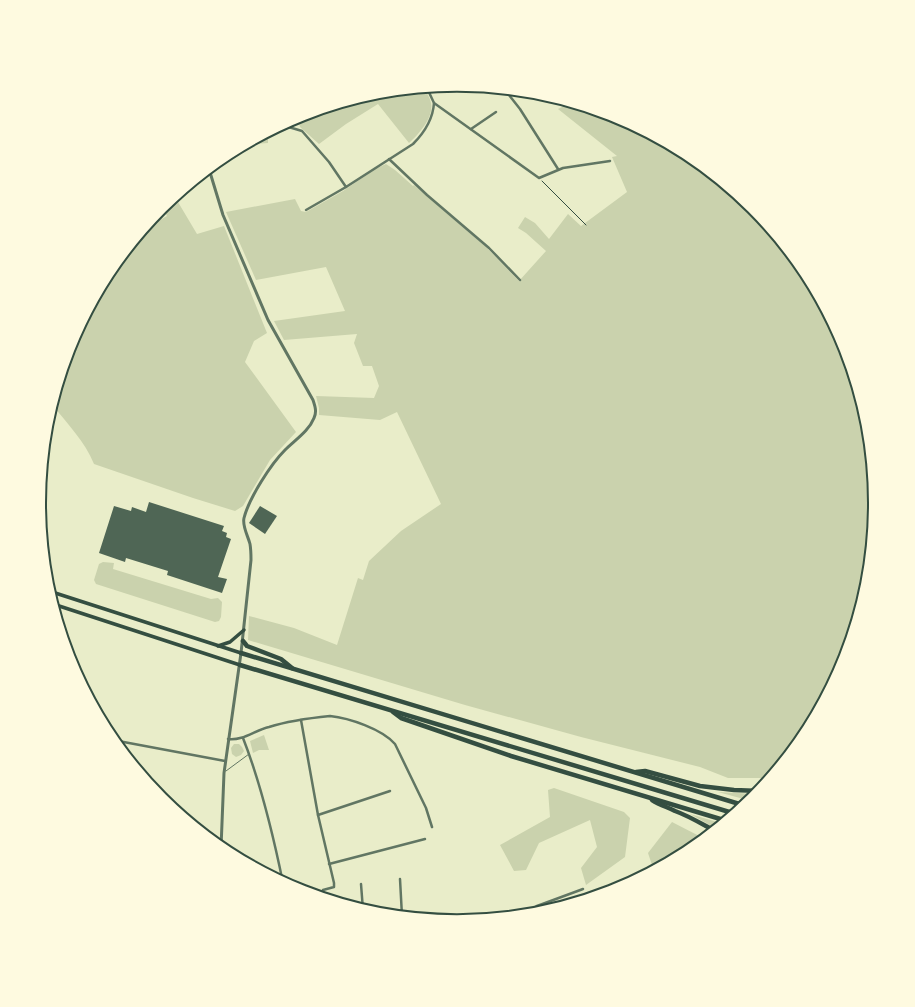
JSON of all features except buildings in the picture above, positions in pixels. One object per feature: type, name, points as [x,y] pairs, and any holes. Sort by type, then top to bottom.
[{"type":"highway","points":[[243,640],[250,647],[281,659],[295,670]]},
{"type":"highway","points":[[241,653],[738,804]]},
{"type":"highway","points":[[240,664],[730,812]]},
{"type":"highway","points":[[391,710],[401,718],[463,740],[721,819]]},
{"type":"highway","points":[[635,772],[645,771],[700,786],[751,791]]},
{"type":"highway","points":[[647,797],[660,806],[696,820],[710,828]]},
{"type":"main road","points":[[56,593],[241,653]]},
{"type":"main road","points":[[59,606],[240,664]]},
{"type":"main road","points":[[218,646],[230,642],[244,630]]},
{"type":"street","points":[[429,93],[434,103],[539,178],[558,169],[610,161]]},
{"type":"street","points":[[510,96],[520,109],[558,169]]},
{"type":"street","points":[[306,210],[346,187],[413,144],[422,135],[432,114],[434,103]]},
{"type":"street","points":[[471,130],[496,112]]},
{"type":"street","points":[[291,127],[298,128],[307,135],[346,187]]},
{"type":"street","points":[[389,160],[489,248],[520,280]]},
{"type":"street","points":[[211,174],[223,215],[268,320],[313,400],[316,409],[315,418],[309,426],[276,459],[265,475],[244,518],[251,551],[243,640],[225,761],[221,840]]},
{"type":"street","points":[[228,739],[235,740],[243,738],[269,726],[330,716],[369,728],[391,740],[397,748],[419,792],[432,827]]},
{"type":"street","points":[[301,720],[318,815],[334,883],[334,887],[323,890],[323,892]]},
{"type":"street","points":[[243,738],[249,753],[273,833],[283,876]]},
{"type":"street","points":[[122,742],[225,761]]},
{"type":"street","points":[[318,815],[390,791]]},
{"type":"street","points":[[329,864],[425,839]]},
{"type":"street","points":[[400,879],[402,911]]},
{"type":"street","points":[[361,884],[363,904]]},
{"type":"street","points":[[537,906],[583,889]]},
{"type":"lane","points":[[224,773],[249,753]]},
{"type":"path","points":[[539,178],[586,225]]},
{"type":"green space","points":[[427,93],[431,103],[430,114],[425,125],[409,143],[378,104],[346,124],[319,144],[300,127],[299,123],[325,114],[377,100]]},
{"type":"green space","points":[[564,106],[615,123],[640,134],[686,161],[729,194],[767,232],[800,275],[827,321],[847,371],[861,423],[868,477],[868,530],[861,584],[847,636],[827,686],[800,732],[764,778],[728,778],[700,767],[581,737],[465,705],[248,640],[249,616],[294,628],[337,645],[358,578],[363,580],[369,561],[401,531],[441,504],[397,412],[380,420],[319,415],[316,396],[374,398],[379,386],[372,366],[363,366],[354,343],[357,334],[284,340],[274,321],[345,311],[326,267],[256,280],[226,212],[295,199],[301,211],[306,212],[343,191],[375,169],[386,164],[413,186],[414,185],[486,247],[519,281],[546,251],[526,233],[518,228],[525,217],[535,223],[549,239],[568,214],[581,226],[627,192],[612,157],[617,156],[558,109]]},
{"type":"green space","points":[[268,138],[268,143],[258,144]]},
{"type":"green space","points":[[178,202],[197,234],[224,226],[267,333],[254,341],[245,362],[296,432],[270,460],[243,506],[235,511],[94,464],[81,440],[57,410],[77,346],[84,329],[90,321],[89,319],[101,298],[131,253],[148,232],[160,220],[167,216],[166,214]]},
{"type":"green space","points":[[103,562],[114,563],[113,569],[211,599],[218,598],[222,602],[221,617],[219,621],[215,622],[96,584],[94,580],[99,564]]},
{"type":"green space","points":[[264,735],[269,750],[259,750],[253,753],[250,741]]},
{"type":"green space","points":[[234,744],[239,744],[244,751],[241,755],[236,757],[232,754],[231,748]]},
{"type":"green space","points":[[554,788],[624,812],[630,818],[625,857],[586,885],[581,868],[597,847],[590,820],[539,843],[526,870],[514,871],[500,845],[550,817],[548,790]]},
{"type":"green space","points":[[718,792],[748,794],[743,799]]},
{"type":"green space","points":[[690,814],[718,822],[712,826]]},
{"type":"green space","points":[[672,822],[700,836],[652,866],[648,853]]}]
